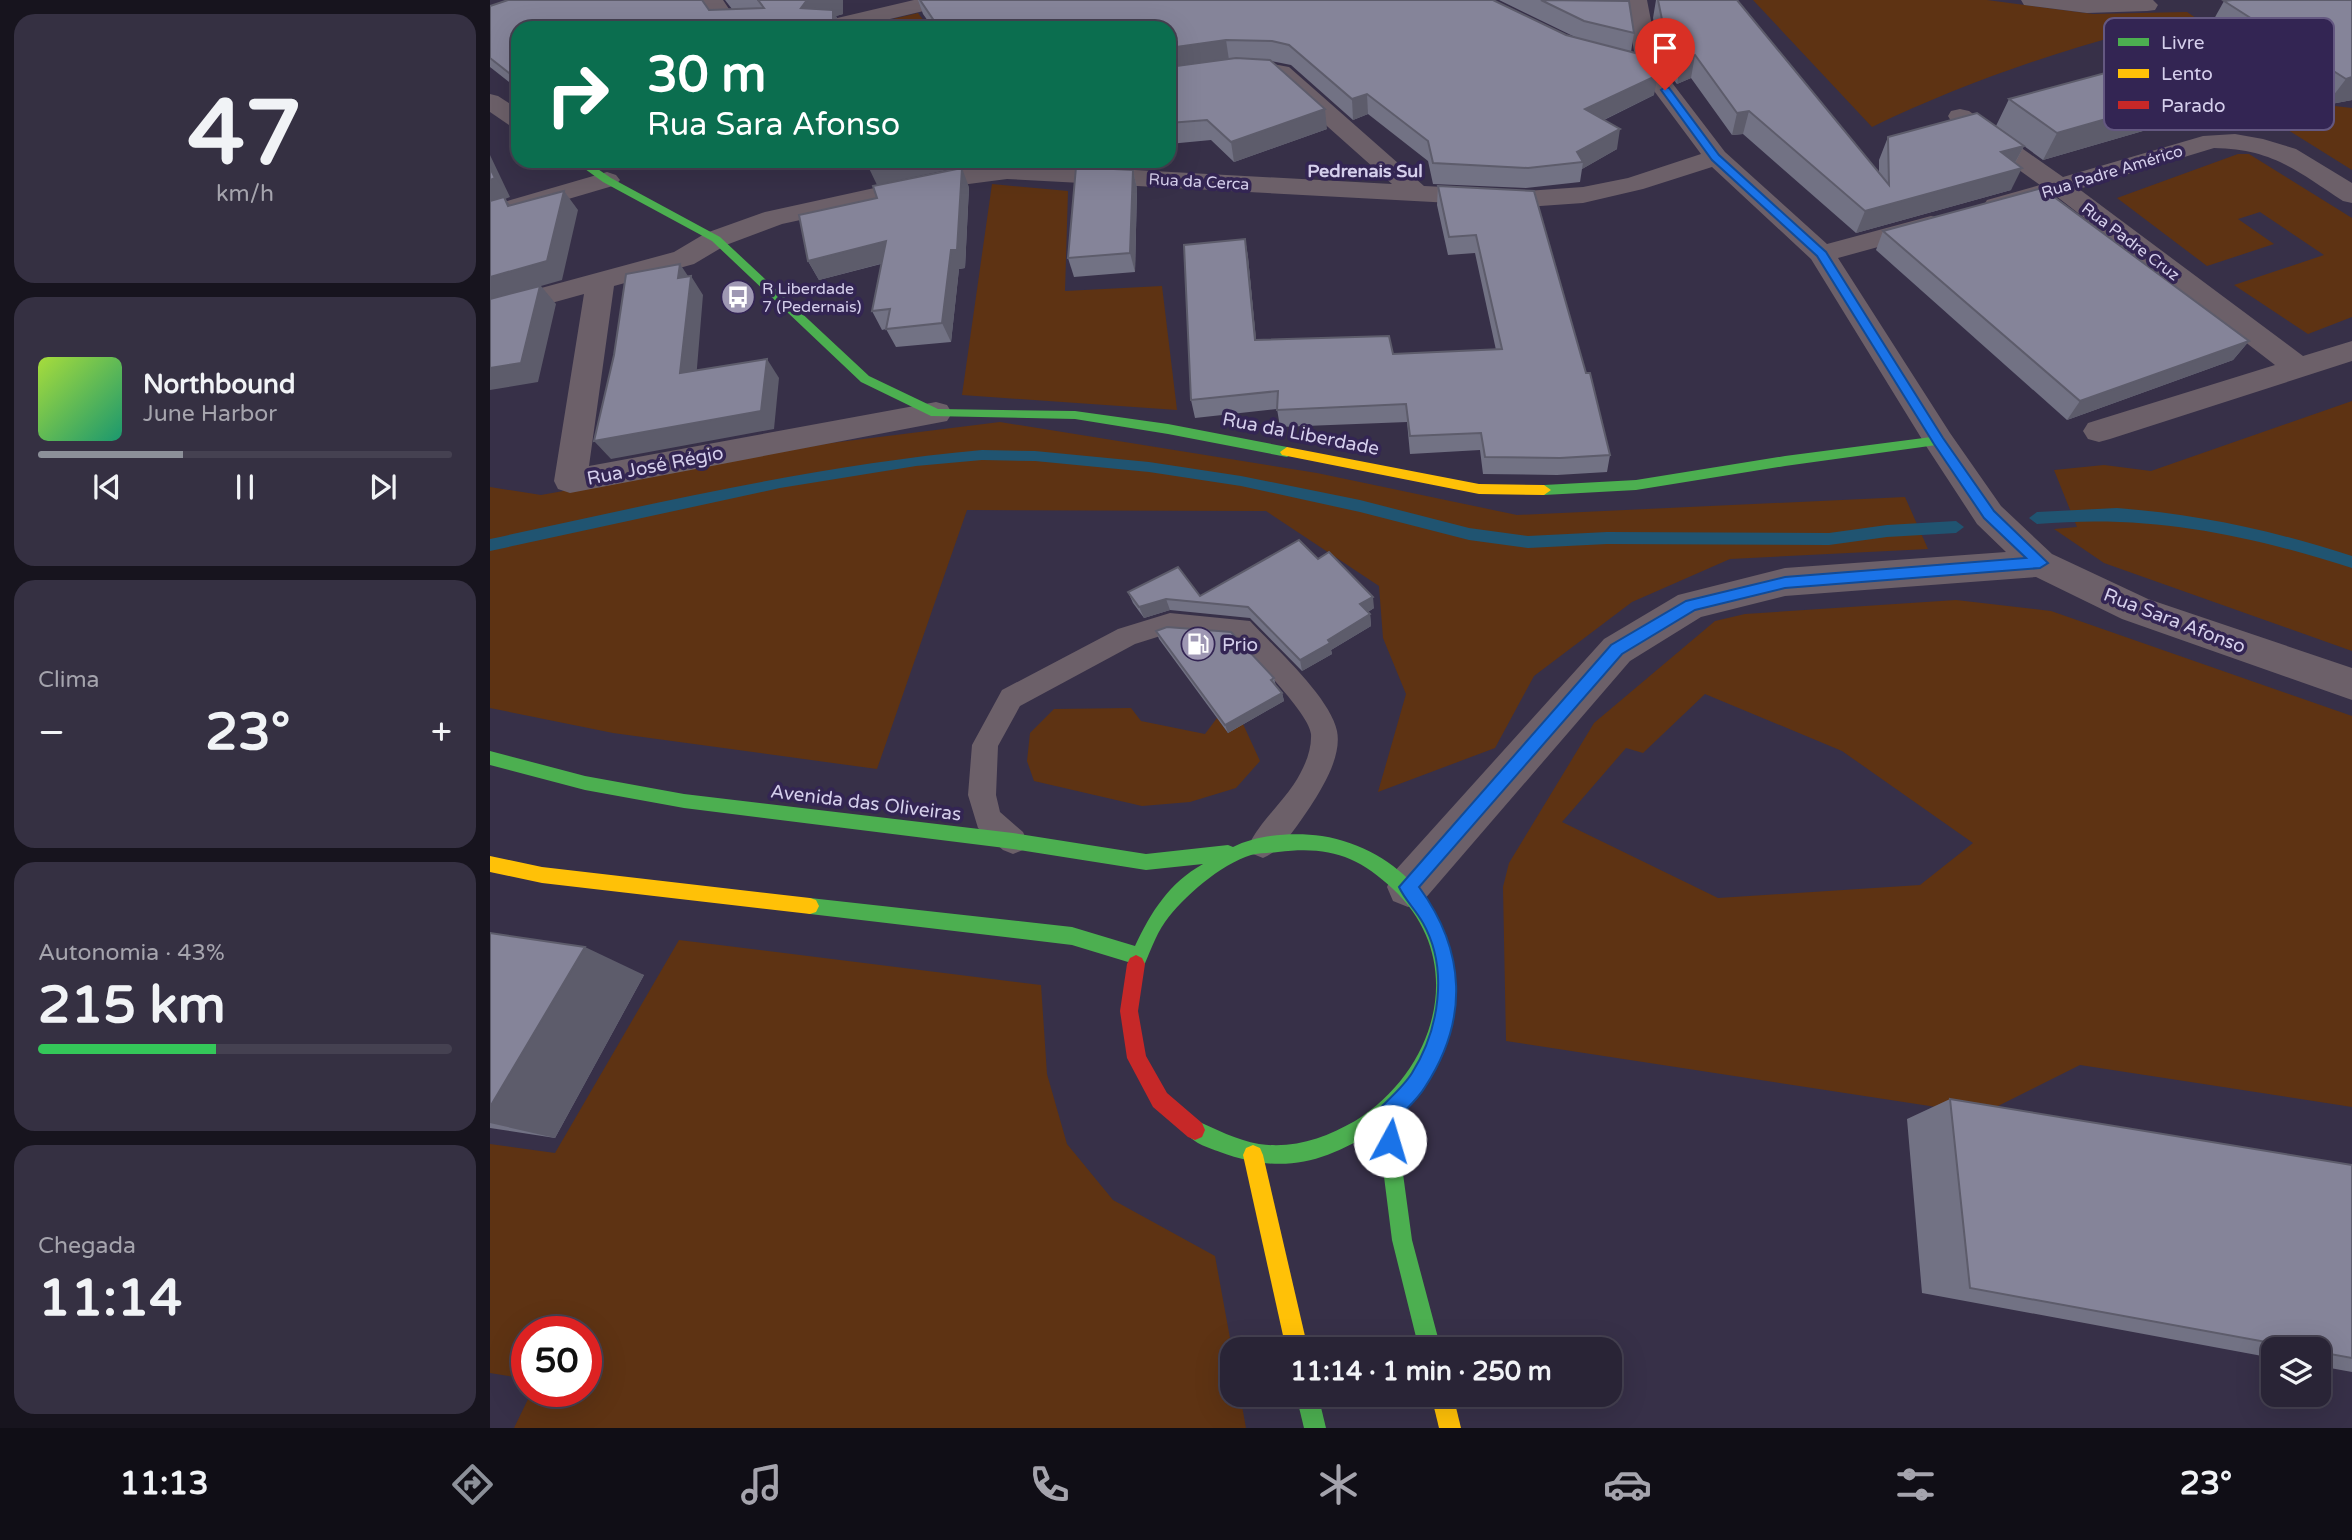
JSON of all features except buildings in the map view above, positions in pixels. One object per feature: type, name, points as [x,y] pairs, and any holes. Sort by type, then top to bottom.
[{"type":"street","points":[[712,0],[727,21]]},
{"type":"street","points":[[853,21],[941,0]]},
{"type":"street","points":[[1636,0],[1641,15],[1644,55],[1649,68],[1716,158],[1822,254],[1939,441],[1989,514],[2040,563]]},
{"type":"street","points":[[2032,0],[2087,6],[2144,2]]},
{"type":"street","points":[[1623,61],[1649,68]]},
{"type":"street","points":[[1176,77],[1244,69],[1266,68],[1281,72],[1417,192]]},
{"type":"street","points":[[490,101],[511,115]]},
{"type":"street","name":"Rua Padre Cruz","points":[[1960,116],[2060,187],[2299,368]]},
{"type":"street","name":"Rua Padre Américo","points":[[1822,254],[2212,141],[2240,140],[2264,144],[2288,154],[2352,195]]},
{"type":"street","name":"Rua da Cerca","points":[[1039,168],[1526,200],[1583,195],[1634,184],[1716,158]]},
{"type":"street","points":[[589,168],[716,239]]},
{"type":"street","name":"Rua da Cerca","points":[[490,312],[684,258],[716,239],[774,218],[999,168]]},
{"type":"street","points":[[490,215],[607,180]]},
{"type":"street","name":"Rua da Liberdade","points":[[716,239],[865,379],[936,413],[1075,415],[1168,429],[1479,489],[1561,490],[1636,485],[1786,461],[1939,441]]},
{"type":"street","name":"Rua José Régio","points":[[600,283],[570,481],[936,413]]},
{"type":"street","points":[[2099,431],[2352,351]]},
{"type":"street","points":[[1408,887],[1617,650],[1691,606],[1785,582],[2040,563]]},
{"type":"street","name":"Rua Sara Afonso","points":[[2040,563],[2135,609],[2352,684]]},
{"type":"street","name":"Avenida das Oliveiras","points":[[490,758],[585,783],[684,801],[1013,841],[1146,862],[1303,841],[1342,847],[1378,863],[1408,887],[1431,919],[1445,957],[1447,999],[1438,1042],[1418,1082],[1386,1116],[1345,1142],[1300,1155],[1253,1155]]},
{"type":"street","points":[[1252,848],[1196,875],[1161,911],[1137,956],[1128,1007],[1135,1058],[1161,1104],[1201,1136],[1253,1155],[1294,1337]]},
{"type":"street","points":[[490,864],[542,875],[1072,936],[1137,956]]},
{"type":"street","points":[[1386,1116],[1402,1240],[1427,1337]]},
{"type":"street","points":[[1310,1407],[1315,1428]]},
{"type":"street","points":[[1445,1407],[1450,1428]]},
{"type":"lane","points":[[1013,841],[988,819],[982,795],[985,745],[1011,698],[1127,636],[1170,623],[1241,628],[1313,710],[1324,731],[1320,762],[1296,805],[1252,848]]},
{"type":"shaded area","points":[[1753,0],[1987,0],[2093,14],[2187,12],[2196,18],[2104,18],[2104,40],[1999,74],[1872,127]]},
{"type":"shaded area","points":[[918,13],[924,21],[884,21]]},
{"type":"shaded area","points":[[2334,106],[2352,108],[2352,170],[2288,130],[2334,130]]},
{"type":"shaded area","points":[[2238,154],[2249,154],[2352,218],[2352,317],[2308,334],[2234,285],[2324,255],[2260,212],[2238,219],[2274,244],[2207,266],[2117,198]]},
{"type":"shaded area","points":[[992,184],[1068,191],[1065,291],[1162,286],[1177,410],[962,395]]},
{"type":"shaded area","points":[[2352,401],[2352,651],[2104,563],[2054,529],[2077,527],[2054,470],[2104,465],[2151,471]]},
{"type":"shaded area","points":[[1000,422],[1317,473],[1517,515],[1905,497],[1928,549],[1730,559],[1632,602],[1534,676],[1495,748],[1378,792],[1406,694],[1383,638],[1379,586],[1266,511],[967,510],[877,769],[613,733],[490,708],[490,487],[541,495],[831,443]]},
{"type":"shaded area","points":[[1956,600],[2051,611],[2352,716],[2352,1107],[2080,1065],[1982,1114],[1506,1041],[1503,887],[1509,863],[1594,723],[1715,621],[1745,614]],"holes":[[[1705,694],[1842,751],[1973,843],[1920,885],[1718,898],[1562,822],[1626,748],[1643,753]]]},
{"type":"shaded area","points":[[1131,708],[1141,721],[1205,734],[1217,718],[1228,733],[1243,724],[1260,761],[1236,788],[1190,802],[1142,806],[1034,781],[1027,761],[1030,733],[1054,709]]},
{"type":"shaded area","points":[[679,940],[1041,985],[1047,1074],[1067,1144],[1113,1200],[1215,1256],[1230,1337],[1220,1337],[1220,1407],[1242,1407],[1246,1428],[514,1428],[524,1407],[602,1407],[602,1316],[511,1316],[511,1376],[490,1373],[490,1144],[555,1153]]},
{"type":"waterway","points":[[490,545],[780,483],[916,461],[982,455],[1035,456],[1149,467],[1241,481],[1360,506],[1469,534],[1528,542],[1607,538],[1829,539],[1887,531],[1956,527]]},
{"type":"waterway","points":[[2037,518],[2117,514],[2197,522],[2276,539],[2352,562]]},
{"type":"traffic: fast","points":[[589,168],[716,239],[865,379],[936,413],[1075,415],[1168,429],[1287,452]]},
{"type":"traffic: fast","points":[[1544,490],[1636,485],[1785,461],[1939,441]]},
{"type":"traffic: fast","points":[[490,758],[585,783],[684,801],[1013,841],[1146,862],[1228,853]]},
{"type":"traffic: fast","points":[[1195,1130],[1208,1138],[1260,1154],[1287,1155],[1314,1150],[1341,1140],[1380,1116],[1411,1085],[1432,1050],[1444,1011],[1445,972],[1435,933],[1413,896],[1379,864],[1361,854],[1303,841]]},
{"type":"traffic: fast","points":[[1136,964],[1157,918],[1192,879],[1248,848],[1303,841]]},
{"type":"traffic: fast","points":[[810,906],[1072,936],[1137,956]]},
{"type":"traffic: fast","points":[[1386,1116],[1402,1240],[1427,1337]]},
{"type":"traffic: fast","points":[[1310,1407],[1315,1428]]},
{"type":"traffic: slow","points":[[1287,452],[1479,489],[1544,490]]},
{"type":"traffic: slow","points":[[490,864],[542,875],[810,906]]},
{"type":"traffic: slow","points":[[1253,1155],[1294,1337]]},
{"type":"traffic: slow","points":[[1445,1407],[1450,1428]]},
{"type":"traffic: jam","points":[[1136,964],[1129,1011],[1137,1058],[1160,1100],[1195,1130]]},
{"type":"place","name":"R Liberdade 7 (Pedernais)","points":[[738,297]]},
{"type":"place","name":"Prio","points":[[1198,644]]},
{"type":"district","name":"Pedrenais Sul","points":[[1365,171]]},
{"type":"route","points":[[1390,1141],[1386,1116],[1418,1082],[1438,1042],[1447,999],[1445,957],[1431,919],[1408,887],[1617,650],[1691,606],[1785,582],[2040,563],[1989,514],[1939,441],[1822,254],[1716,158],[1665,90]]}]
